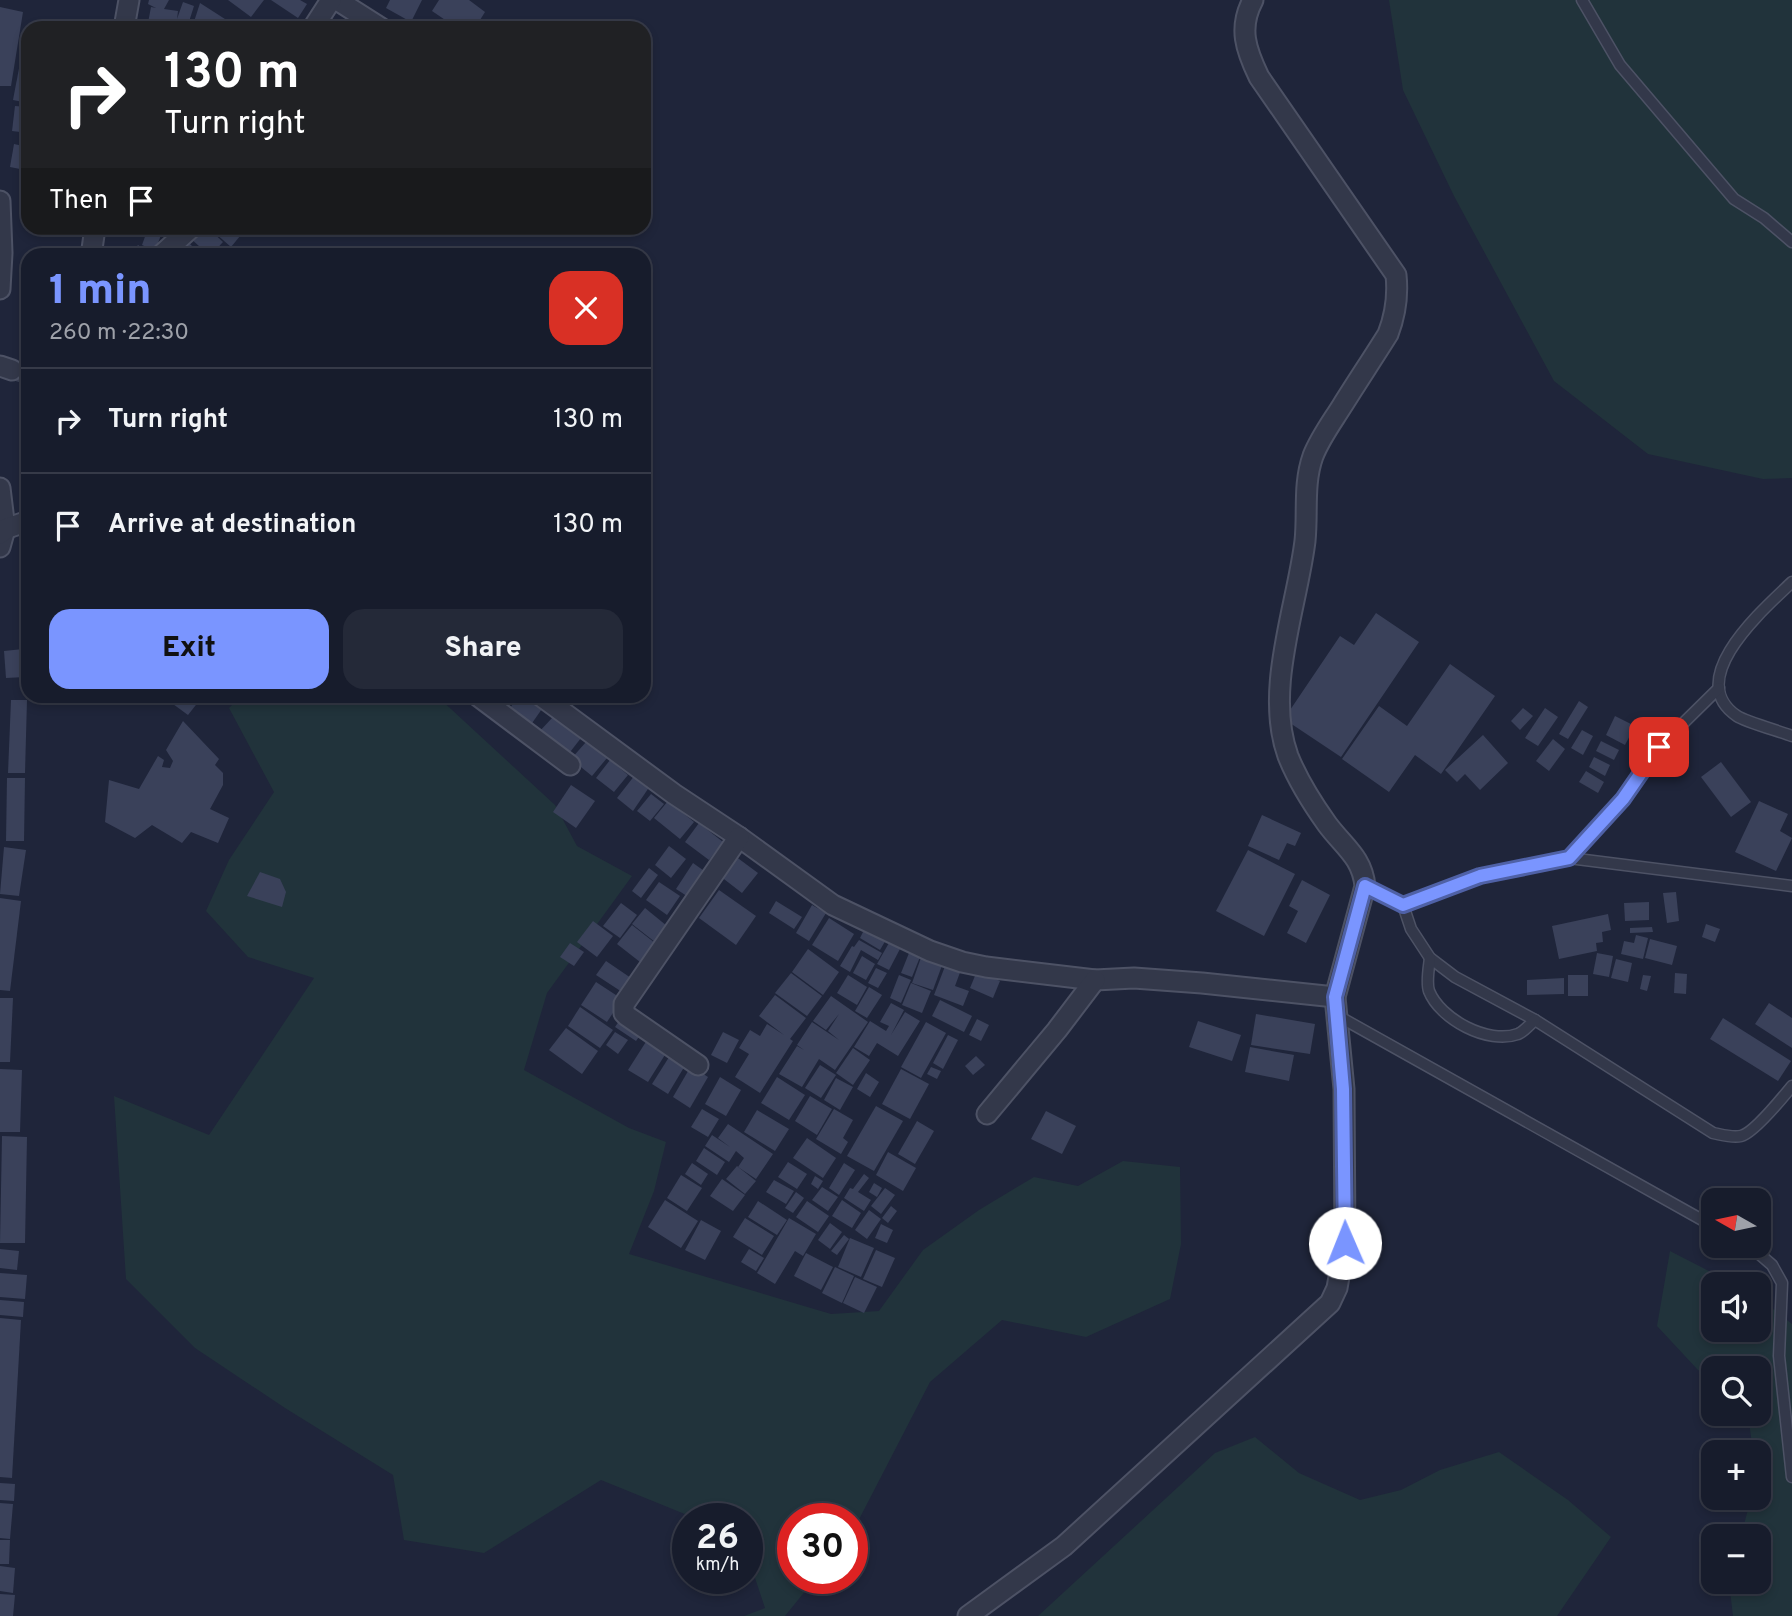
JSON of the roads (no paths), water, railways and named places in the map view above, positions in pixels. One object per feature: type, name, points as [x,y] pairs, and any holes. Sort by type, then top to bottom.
[{"type":"street","points":[[125,21],[129,0]]},
{"type":"street","points":[[318,21],[331,0]]},
{"type":"street","points":[[337,0],[370,21]]},
{"type":"street","points":[[968,1616],[1064,1546],[1330,1303],[1338,1288],[1345,1243],[1343,1089],[1336,1006],[1365,886],[1360,863],[1328,826],[1297,778],[1284,746],[1280,710],[1286,643],[1305,539],[1308,478],[1313,457],[1326,431],[1388,334],[1393,321],[1397,286],[1396,275],[1259,78],[1244,41],[1244,20],[1253,0]]},
{"type":"street","points":[[0,201],[0,289]]},
{"type":"street","points":[[169,248],[183,235]]},
{"type":"street","points":[[0,488],[2,537],[21,525]]},
{"type":"street","points":[[487,703],[570,765]]},
{"type":"street","points":[[550,703],[674,794],[833,905],[930,951],[986,967],[1095,980],[1134,978],[1202,983],[1336,1006]]},
{"type":"street","points":[[698,1065],[627,1016],[624,1013],[624,1004],[738,837]]},
{"type":"street","points":[[986,1114],[1095,980]]},
{"type":"lane","points":[[1582,0],[1620,65],[1734,199],[1764,218],[1792,242]]},
{"type":"lane","points":[[1792,582],[1760,613],[1723,663],[1717,680],[1726,704],[1737,716],[1792,736]]},
{"type":"lane","points":[[1569,858],[1623,799],[1666,740],[1719,688]]},
{"type":"lane","points":[[1403,905],[1480,876],[1569,858],[1792,887]]},
{"type":"lane","points":[[1365,886],[1403,905],[1411,929],[1430,958],[1455,977],[1535,1020],[1713,1133],[1730,1137],[1744,1136],[1774,1108],[1792,1086]]},
{"type":"lane","points":[[1430,958],[1428,989],[1439,1006],[1466,1028],[1492,1037],[1518,1034],[1535,1020]]},
{"type":"lane","points":[[1336,1006],[1701,1219]]},
{"type":"lane","points":[[1764,1258],[1772,1265],[1783,1283],[1779,1356],[1792,1477]]},
{"type":"tunnel","points":[[12,370],[21,373]]}]
